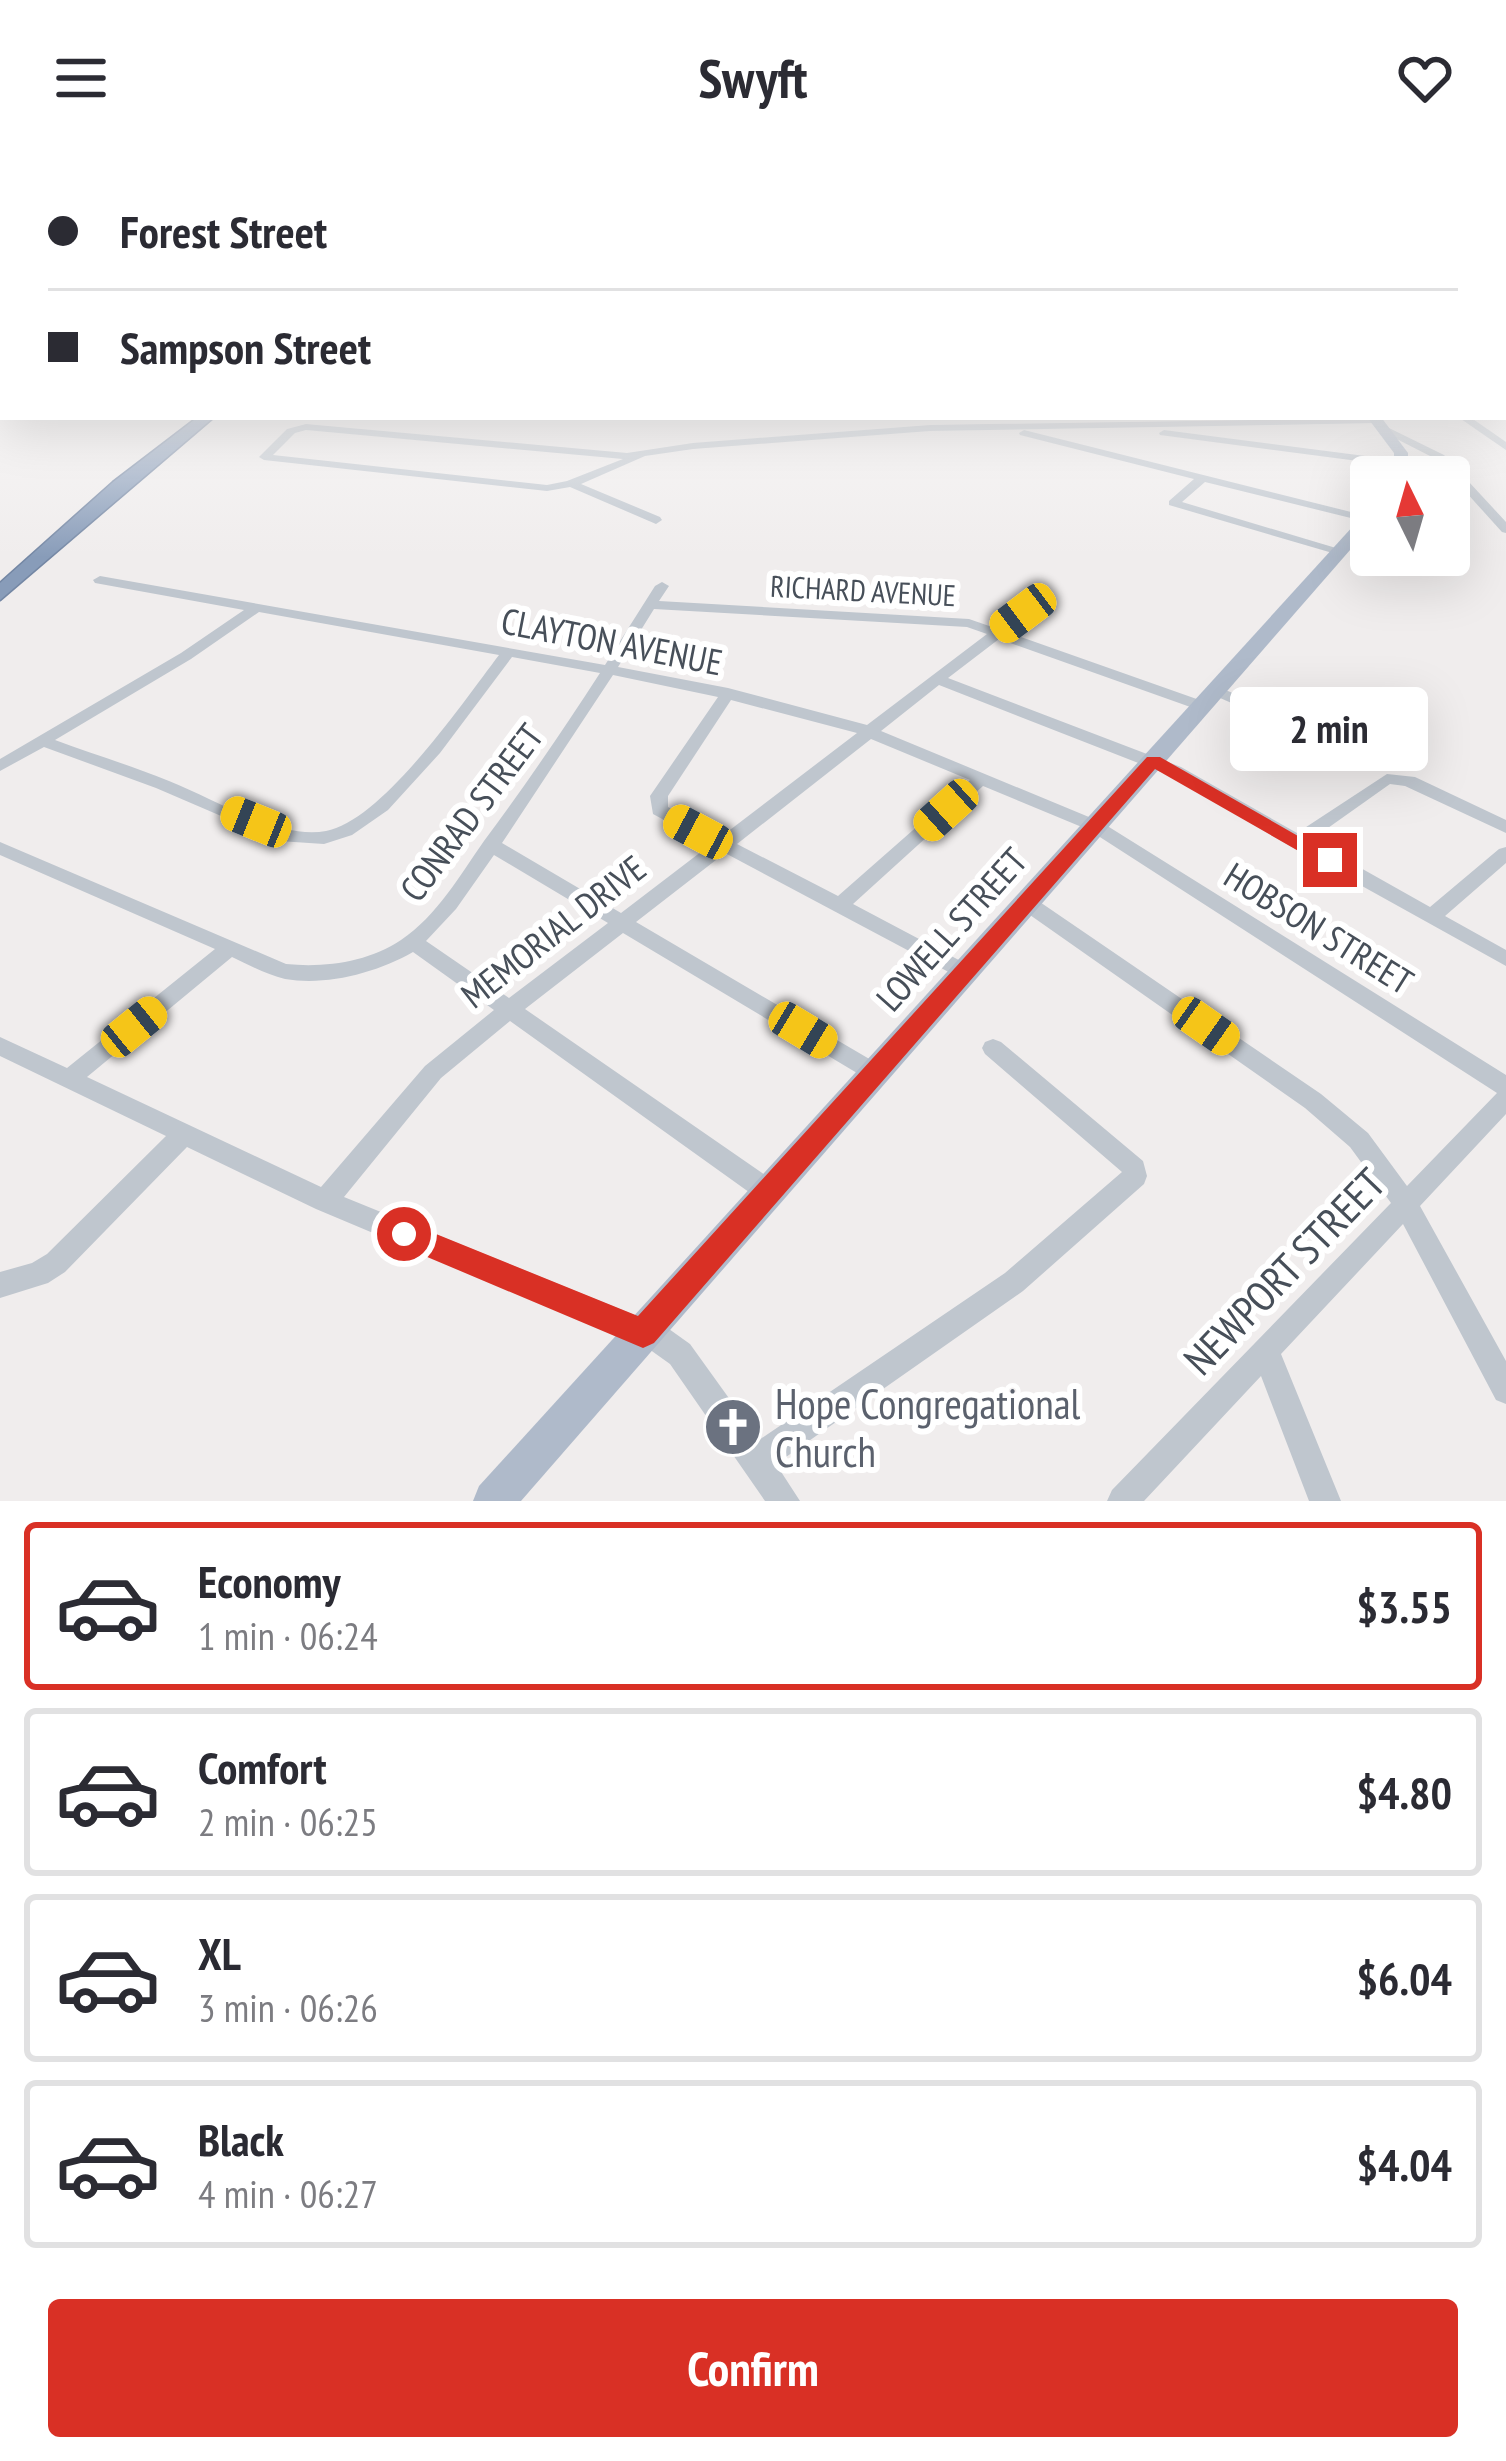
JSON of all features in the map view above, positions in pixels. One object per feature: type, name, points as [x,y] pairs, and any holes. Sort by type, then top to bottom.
[{"type":"highway","points":[[0,573],[166,432]]},
{"type":"highway","points":[[0,594],[119,486],[188,432]]},
{"type":"main road","name":"LOWELL STREET","points":[[494,1501],[1350,540]]},
{"type":"street","points":[[291,432],[264,457],[543,488],[570,484],[640,456],[683,447],[878,432]]},
{"type":"street","points":[[358,432],[640,456]]},
{"type":"street","points":[[1024,432],[1350,513]]},
{"type":"street","points":[[1167,432],[1350,463]]},
{"type":"street","points":[[1395,432],[1440,457],[1506,530]]},
{"type":"street","points":[[1203,478],[1174,500],[1175,506],[1340,551]]},
{"type":"street","points":[[570,484],[656,520]]},
{"type":"street","name":"CLAYTON AVENUE","points":[[100,580],[728,693],[869,731],[1095,826]]},
{"type":"street","name":"CONRAD STREET","points":[[0,848],[300,974],[392,955],[412,942],[491,845],[662,586]]},
{"type":"street","name":"RICHARD AVENUE","points":[[650,605],[943,619],[1209,698],[1368,756]]},
{"type":"street","points":[[0,766],[259,607]]},
{"type":"street","name":"MEMORIAL DRIVE","points":[[325,1202],[433,1072],[1023,613]]},
{"type":"street","points":[[42,741],[162,784],[285,837],[324,838],[346,832],[382,806],[434,750],[508,652]]},
{"type":"street","points":[[937,679],[1153,761],[1506,959]]},
{"type":"street","points":[[728,693],[656,803],[670,817],[965,972]]},
{"type":"street","points":[[839,906],[982,778]]},
{"type":"street","points":[[1296,842],[1387,779],[1400,779],[1506,827]]},
{"type":"street","name":"HOBSON STREET","points":[[1095,826],[1506,1087]]},
{"type":"street","points":[[491,845],[875,1073]]},
{"type":"street","points":[[1431,917],[1506,854]]},
{"type":"street","points":[[1027,903],[1313,1101],[1371,1153],[1406,1204],[1506,1390]]},
{"type":"street","points":[[412,942],[769,1192]]},
{"type":"street","points":[[69,1079],[230,948]]},
{"type":"street","points":[[0,1046],[325,1202],[643,1333],[680,1354],[784,1501]]},
{"type":"street","points":[[755,1461],[1014,1282],[1130,1181],[1134,1168],[993,1048]]},
{"type":"street","name":"NEWPORT STREET","points":[[1123,1501],[1506,1099]]},
{"type":"street","points":[[0,1285],[56,1264],[184,1134]]},
{"type":"street","points":[[1266,1351],[1325,1501]]},
{"type":"place","name":"Hope Congregational Church","points":[[733,1427]]},
{"type":"route","points":[[404,1234],[643,1333],[1153,761],[1330,860]]}]
